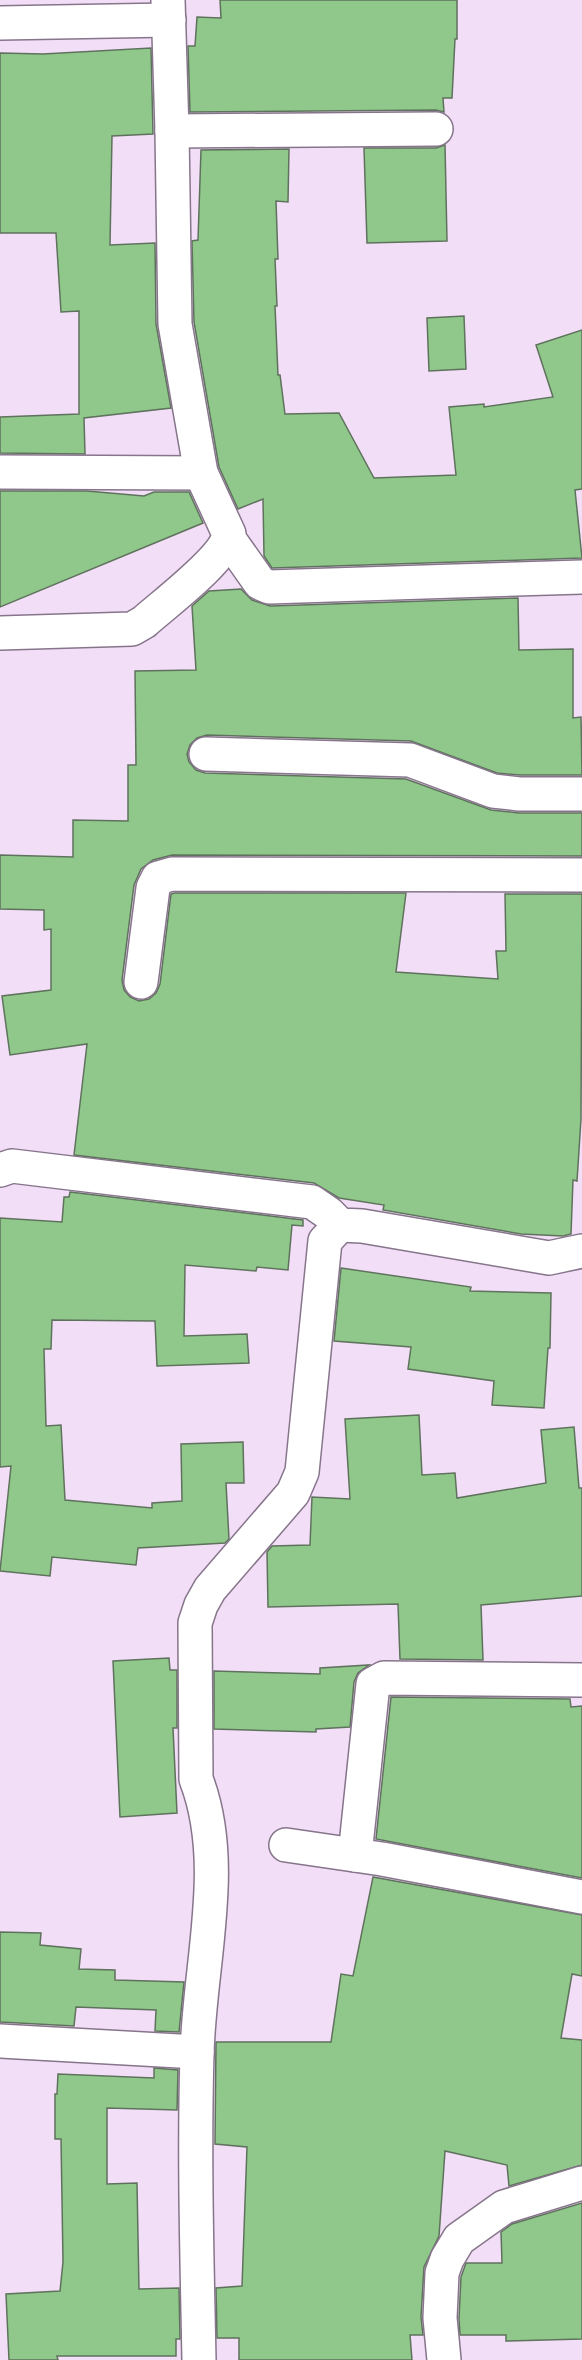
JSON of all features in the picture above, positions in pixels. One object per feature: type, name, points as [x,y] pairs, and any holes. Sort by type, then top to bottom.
[{"type":"street","points":[[0,23],[168,10],[175,324],[201,473],[229,534],[229,539],[260,583],[269,588],[582,577]]},
{"type":"street","points":[[172,131],[436,129]]},
{"type":"street","points":[[0,472],[201,473]]},
{"type":"street","points":[[0,633],[132,629],[220,554],[229,539]]},
{"type":"street","points":[[206,754],[410,760],[505,793],[582,794]]},
{"type":"street","points":[[141,982],[153,888],[158,878],[172,874],[582,875]]},
{"type":"street","points":[[0,1170],[12,1166],[312,1202],[328,1213],[340,1226]]},
{"type":"street","points":[[199,2360],[196,2187],[197,2052],[211,1898],[211,1858],[209,1823],[196,1779],[195,1623],[210,1589],[293,1493],[302,1472],[325,1240],[340,1226],[362,1226],[549,1258],[582,1251]]},
{"type":"street","points":[[355,1855],[373,1684],[384,1678],[582,1680]]},
{"type":"street","points":[[286,1845],[355,1855],[582,1897]]},
{"type":"street","points":[[0,2041],[197,2052]]},
{"type":"street","points":[[444,2360],[440,2318],[442,2273],[459,2239],[504,2207],[582,2183]]},
{"type":"building","points":[[220,0],[457,0],[457,39],[455,39],[452,98],[443,98],[444,112],[436,110],[190,112],[188,46],[195,46],[197,17],[221,18]]},
{"type":"building","points":[[151,48],[153,134],[112,136],[110,245],[155,243],[156,324],[171,408],[84,418],[85,454],[0,453],[0,417],[79,414],[79,311],[61,312],[56,233],[0,233],[0,53],[43,54]]},
{"type":"building","points":[[445,145],[447,241],[367,243],[364,148],[436,148]]},
{"type":"building","points":[[289,149],[288,202],[276,201],[278,259],[275,259],[278,375],[280,375],[285,414],[339,413],[374,478],[456,475],[449,407],[484,404],[484,407],[553,397],[536,345],[582,330],[582,489],[575,490],[582,558],[272,568],[264,556],[263,499],[238,509],[219,467],[194,322],[192,241],[198,240],[201,150]]},
{"type":"building","points":[[464,316],[466,369],[429,371],[427,318]]},
{"type":"building","points":[[0,491],[87,491],[144,496],[154,492],[189,492],[203,523],[0,607]]},
{"type":"building","points":[[241,589],[252,600],[270,606],[518,598],[519,650],[573,649],[573,718],[581,717],[582,775],[497,773],[411,741],[207,735],[197,738],[190,745],[187,754],[189,762],[196,770],[205,773],[406,779],[491,810],[519,813],[582,813],[582,856],[172,855],[153,860],[141,869],[134,885],[122,980],[124,990],[130,997],[139,1001],[149,999],[156,993],[160,984],[171,894],[175,893],[406,893],[396,972],[498,979],[496,951],[506,951],[505,894],[582,894],[581,1119],[577,1181],[573,1180],[571,1234],[563,1236],[521,1234],[383,1210],[384,1205],[339,1198],[314,1183],[74,1155],[87,1044],[10,1055],[2,996],[51,990],[51,929],[44,930],[44,910],[0,909],[0,855],[73,857],[73,820],[128,821],[128,765],[136,765],[135,671],[196,670],[192,606],[209,591]]},
{"type":"building","points":[[70,1192],[303,1220],[303,1226],[292,1225],[288,1270],[257,1267],[256,1271],[185,1265],[184,1336],[247,1334],[249,1363],[157,1366],[155,1321],[52,1320],[51,1349],[44,1349],[46,1426],[61,1425],[65,1500],[152,1508],[152,1503],[182,1501],[181,1444],[243,1442],[244,1483],[226,1483],[229,1539],[225,1543],[138,1548],[136,1565],[52,1557],[50,1576],[0,1571],[11,1466],[0,1467],[0,1218],[62,1222],[64,1197],[69,1197]]},
{"type":"building","points":[[341,1268],[471,1287],[470,1291],[551,1293],[550,1348],[548,1348],[544,1408],[492,1405],[494,1381],[408,1369],[411,1347],[334,1341]]},
{"type":"building","points":[[419,1415],[422,1475],[455,1473],[457,1498],[546,1483],[541,1430],[574,1427],[579,1488],[582,1488],[582,1596],[481,1605],[483,1660],[400,1659],[398,1604],[268,1607],[267,1552],[272,1546],[310,1545],[312,1497],[350,1499],[345,1419]]},
{"type":"building","points":[[169,1658],[170,1670],[177,1670],[177,1728],[173,1728],[177,1813],[120,1817],[113,1661]]},
{"type":"building","points":[[369,1665],[358,1673],[354,1682],[350,1727],[316,1729],[316,1732],[214,1729],[214,1671],[320,1674],[320,1668]]},
{"type":"building","points":[[391,1697],[570,1699],[571,1707],[582,1706],[582,1878],[376,1839]]},
{"type":"building","points":[[373,1877],[582,1915],[582,1976],[572,1974],[561,2038],[582,2040],[582,2165],[509,2186],[507,2165],[445,2151],[439,2236],[424,2267],[421,2317],[423,2335],[410,2335],[412,2360],[239,2360],[239,2338],[217,2338],[216,2288],[242,2286],[247,2147],[215,2144],[216,2042],[331,2042],[341,1974],[353,1976]]},
{"type":"building","points":[[0,1932],[41,1933],[40,1945],[81,1949],[79,1969],[115,1970],[115,1980],[184,1982],[179,2032],[155,2031],[156,2010],[76,2007],[74,2026],[0,2022]]},
{"type":"building","points":[[154,2068],[178,2070],[177,2110],[107,2108],[107,2184],[137,2183],[139,2289],[179,2288],[180,2339],[176,2339],[176,2356],[57,2356],[58,2360],[9,2360],[6,2294],[60,2291],[63,2262],[61,2139],[55,2139],[55,2094],[57,2094],[58,2074],[154,2078]]},
{"type":"building","points":[[582,2203],[582,2339],[506,2341],[506,2335],[460,2335],[461,2277],[466,2263],[502,2263],[501,2232],[512,2224]]}]
